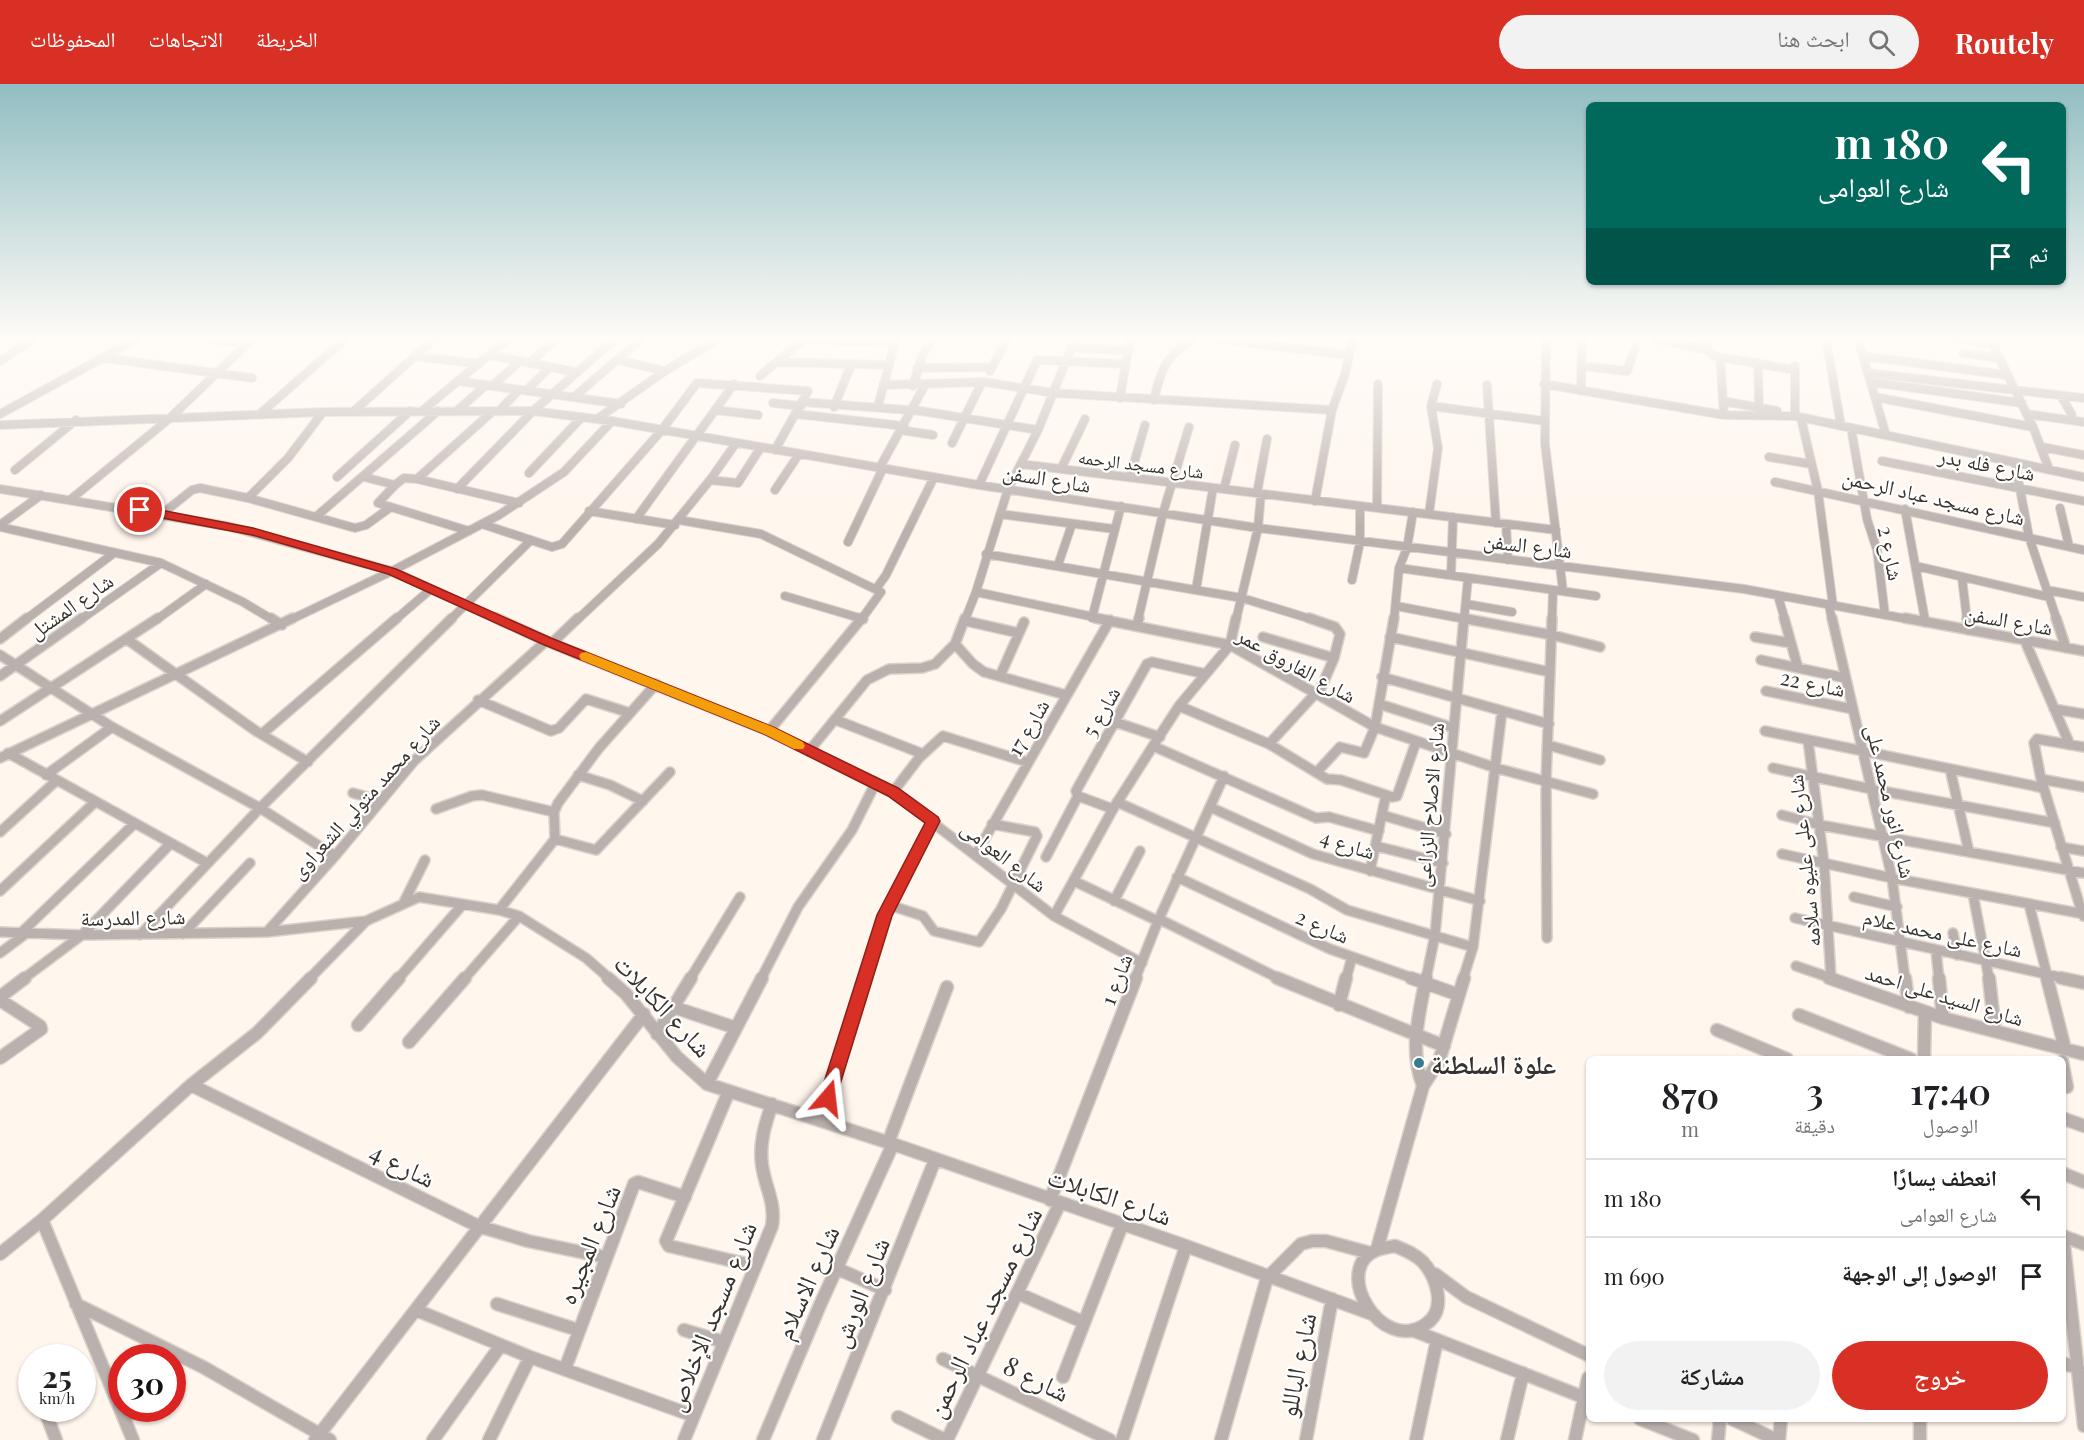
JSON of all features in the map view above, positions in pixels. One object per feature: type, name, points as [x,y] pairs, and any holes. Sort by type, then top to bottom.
[{"type":"street","points":[[0,414],[20,402]]},
{"type":"street","points":[[71,499],[186,402]]},
{"type":"street","points":[[261,413],[273,402]]},
{"type":"street","points":[[353,412],[364,402]]},
{"type":"street","points":[[422,411],[432,402]]},
{"type":"street","points":[[458,410],[468,402]]},
{"type":"street","points":[[417,479],[507,402]]},
{"type":"street","points":[[457,489],[543,402]]},
{"type":"street","points":[[609,402],[621,404]]},
{"type":"street","points":[[482,524],[552,547],[559,546],[589,511],[602,502],[661,431],[681,402]]},
{"type":"street","points":[[636,519],[721,402]]},
{"type":"street","points":[[848,542],[881,468],[916,402]]},
{"type":"street","points":[[952,443],[972,402]]},
{"type":"street","points":[[979,485],[1019,402]]},
{"type":"street","points":[[809,751],[867,680],[889,669],[922,668],[935,664],[955,644],[976,592],[1008,489],[1050,402]]},
{"type":"street","points":[[1195,402],[1332,410]]},
{"type":"street","points":[[1315,501],[1335,402]]},
{"type":"street","points":[[1377,508],[1378,402]]},
{"type":"street","points":[[1429,514],[1438,448],[1432,402]]},
{"type":"street","points":[[1488,402],[1496,523]]},
{"type":"street","points":[[1544,402],[1545,444],[1559,566],[1552,634],[1546,782],[1547,938]]},
{"type":"street","points":[[1648,402],[1724,415],[1798,417],[2084,477]]},
{"type":"street","points":[[1723,402],[1724,415]]},
{"type":"street","points":[[1730,402],[1776,411],[1781,415]]},
{"type":"street","points":[[1758,402],[1758,407]]},
{"type":"street","points":[[1797,402],[1798,417]]},
{"type":"street","points":[[1837,402],[1841,426]]},
{"type":"street","points":[[1876,402],[1886,435]]},
{"type":"street","points":[[1898,402],[2033,427]]},
{"type":"street","points":[[2017,402],[2022,403],[2042,447],[2049,469]]},
{"type":"street","points":[[2065,402],[2072,415]]},
{"type":"street","points":[[773,403],[913,409],[965,415],[1038,430]]},
{"type":"street","points":[[597,419],[621,404]]},
{"type":"street","points":[[775,450],[802,404]]},
{"type":"street","points":[[829,418],[836,404]]},
{"type":"street","points":[[1431,406],[1545,421]]},
{"type":"street","points":[[715,410],[758,415]]},
{"type":"street","points":[[248,498],[281,469],[323,411]]},
{"type":"street","name":"شارع السفن","points":[[0,425],[323,411],[533,411],[612,421],[979,485],[1258,528],[1778,596],[2084,651]]},
{"type":"street","points":[[337,477],[410,411]]},
{"type":"street","points":[[318,515],[438,411]]},
{"type":"street","points":[[796,414],[902,428],[933,435]]},
{"type":"street","points":[[2027,414],[2084,422]]},
{"type":"street","points":[[529,473],[582,417]]},
{"type":"street","name":"شارع انور محمد على","points":[[1798,417],[1818,491],[1831,605],[1845,678],[1892,878],[1909,1007]]},
{"type":"street","points":[[1061,469],[1085,419]]},
{"type":"street","points":[[15,470],[76,420]]},
{"type":"street","points":[[4,756],[282,625],[482,524],[519,503],[564,472],[612,421]]},
{"type":"street","points":[[1130,477],[1146,425]]},
{"type":"street","points":[[1137,626],[1163,513],[1189,427]]},
{"type":"street","name":"شارع 2","points":[[1851,428],[1867,519],[1877,550],[1885,615]]},
{"type":"street","points":[[1054,916],[1115,805],[1153,746],[1179,706],[1230,645],[1258,528],[1259,493],[1267,439]]},
{"type":"street","name":"شارع محمد متولي الشعراوى","points":[[267,932],[335,856],[414,761],[478,700],[549,642],[658,544],[710,480],[736,443]]},
{"type":"street","points":[[1224,489],[1235,445]]},
{"type":"street","points":[[710,480],[738,483],[761,447]]},
{"type":"street","points":[[2042,447],[2084,455]]},
{"type":"street","points":[[775,490],[799,454]]},
{"type":"street","points":[[1769,457],[1811,464]]},
{"type":"street","name":"شارع فله بدر","points":[[1882,461],[2084,501]]},
{"type":"street","points":[[2015,462],[2030,537],[2066,648]]},
{"type":"street","name":"شارع مسجد الرحمه","points":[[1021,464],[1556,530]]},
{"type":"street","points":[[363,477],[395,485]]},
{"type":"street","points":[[876,589],[886,575],[934,477]]},
{"type":"street","points":[[469,531],[377,501],[404,478],[519,503]]},
{"type":"street","name":"شارع مسجد عباد الرحمن","points":[[1775,482],[2084,549]]},
{"type":"street","points":[[162,513],[192,490],[200,488],[318,515],[358,528],[391,507]]},
{"type":"street","points":[[1196,590],[1213,488]]},
{"type":"street","name":"شارع العوامى","points":[[0,489],[162,513],[253,532],[392,571],[549,642],[769,730],[893,792],[1054,916],[1142,963]]},
{"type":"street","points":[[0,526],[41,495]]},
{"type":"street","points":[[1092,618],[1121,506]]},
{"type":"street","points":[[1352,580],[1360,542],[1360,506]]},
{"type":"street","points":[[2060,508],[2069,546]]},
{"type":"street","points":[[1905,509],[1925,622]]},
{"type":"street","points":[[589,511],[636,519],[754,532],[876,589],[881,595],[769,730]]},
{"type":"street","points":[[1317,772],[1340,747],[1364,753],[1375,727],[1396,606],[1399,568],[1407,548],[1413,512]]},
{"type":"street","points":[[1000,514],[1114,529]]},
{"type":"street","points":[[1451,575],[1453,517]]},
{"type":"street","points":[[1058,565],[1072,524]]},
{"type":"street","points":[[1506,524],[1508,560]]},
{"type":"street","points":[[0,526],[160,563],[206,584],[282,625]]},
{"type":"street","points":[[140,935],[261,808],[531,540]]},
{"type":"street","points":[[0,639],[114,553]]},
{"type":"street","points":[[986,554],[1242,598],[1335,627],[1340,634],[1334,658],[1317,694],[1269,744]]},
{"type":"street","name":"شارع المشتل","points":[[0,676],[160,563]]},
{"type":"street","points":[[1916,566],[1962,578],[2084,597]]},
{"type":"street","points":[[1399,568],[1596,596]]},
{"type":"street","name":"شارع الاصلاح الزراعى","points":[[1423,1086],[1416,1066],[1415,1034],[1435,935],[1446,834],[1450,753],[1458,699],[1468,578]]},
{"type":"street","points":[[1962,578],[1968,630]]},
{"type":"street","points":[[0,721],[128,640],[206,584]]},
{"type":"street","points":[[262,734],[431,589]]},
{"type":"street","name":"شارع الفاروق عمر","points":[[976,592],[1230,645],[1375,727],[1496,768],[1593,794]]},
{"type":"street","points":[[785,596],[863,619]]},
{"type":"street","points":[[1778,596],[1798,668]]},
{"type":"street","points":[[1466,604],[1512,612]]},
{"type":"street","points":[[1396,606],[1552,634],[1600,647]]},
{"type":"street","name":"شارع 17","points":[[976,854],[1110,620]]},
{"type":"street","points":[[966,621],[1019,633]]},
{"type":"street","points":[[1000,676],[1024,622]]},
{"type":"street","points":[[1263,637],[1334,658]]},
{"type":"street","points":[[1390,637],[1550,672]]},
{"type":"street","points":[[1755,637],[1791,643]]},
{"type":"street","points":[[128,640],[262,734],[308,762]]},
{"type":"street","points":[[2025,641],[2070,745]]},
{"type":"street","points":[[955,644],[984,672],[1066,694]]},
{"type":"street","points":[[0,655],[112,727],[261,808],[335,856]]},
{"type":"street","points":[[1761,660],[1845,678]]},
{"type":"street","name":"شارع 5","points":[[1046,857],[1078,796],[1076,791],[1149,663],[1206,674]]},
{"type":"street","points":[[1382,677],[1549,724]]},
{"type":"street","points":[[499,910],[555,839],[554,812],[558,803],[578,775],[656,684]]},
{"type":"street","name":"شارع 22","points":[[1766,691],[1852,709]]},
{"type":"street","points":[[478,700],[551,730],[559,728],[586,699],[630,713]]},
{"type":"street","points":[[1379,704],[1454,728]]},
{"type":"street","points":[[1179,706],[1269,744],[1327,779],[1341,780],[1386,795],[1397,796],[1416,742]]},
{"type":"street","points":[[2054,709],[2084,714]]},
{"type":"street","points":[[1428,1267],[1437,1286],[1437,1306],[1428,1322],[1412,1330],[1404,1331],[1387,1326],[1372,1314],[1358,1286],[1360,1267],[1373,1251],[1423,1086],[1439,1061],[1473,947],[1502,711]]},
{"type":"street","points":[[836,720],[923,754]]},
{"type":"street","points":[[1115,722],[1160,737]]},
{"type":"street","points":[[46,775],[112,727]]},
{"type":"street","points":[[1765,731],[1950,769],[2084,787]]},
{"type":"street","points":[[893,792],[923,754],[943,736],[1027,762]]},
{"type":"street","points":[[1782,854],[2083,915],[2061,847],[2034,743],[2037,739],[2084,747]]},
{"type":"street","name":"شارع على عليوه سلامه","points":[[1808,740],[1824,863],[1830,927],[1831,978]]},
{"type":"street","points":[[1548,745],[1600,760]]},
{"type":"street","points":[[1153,746],[1316,818],[1329,817],[1379,831]]},
{"type":"street","points":[[4,756],[46,775],[207,863]]},
{"type":"street","points":[[1773,768],[2055,824]]},
{"type":"street","points":[[1950,769],[1970,852]]},
{"type":"street","points":[[555,839],[596,850],[670,772]]},
{"type":"street","points":[[578,775],[610,785],[643,801]]},
{"type":"street","name":"شارع 1","points":[[1055,1202],[1158,920],[1224,776]]},
{"type":"street","points":[[0,832],[56,781]]},
{"type":"street","points":[[707,1084],[798,906],[852,830],[875,784]]},
{"type":"street","points":[[352,793],[381,801]]},
{"type":"street","points":[[436,809],[472,796],[482,795],[554,812]]},
{"type":"street","points":[[1370,870],[1386,795]]},
{"type":"street","points":[[1078,796],[1115,805],[1196,838],[1310,889],[1347,910],[1473,947]]},
{"type":"street","points":[[0,891],[94,803]]},
{"type":"street","name":"شارع 4","points":[[1210,807],[1313,854],[1480,901]]},
{"type":"street","points":[[1382,815],[1446,834]]},
{"type":"street","points":[[1782,815],[1820,825],[2084,873]]},
{"type":"street","points":[[821,1120],[889,905],[933,821]]},
{"type":"street","points":[[0,953],[25,932],[134,824]]},
{"type":"street","points":[[889,905],[923,916],[934,931],[977,943],[981,940],[989,924],[1001,909],[1036,834],[992,824]]},
{"type":"street","points":[[0,1058],[41,1029],[0,998],[82,935],[171,843]]},
{"type":"street","points":[[1376,846],[1443,863]]},
{"type":"street","points":[[2061,847],[2084,851]]},
{"type":"street","points":[[1114,901],[1140,851]]},
{"type":"street","points":[[404,902],[425,860]]},
{"type":"street","points":[[183,934],[250,863]]},
{"type":"street","name":"شارع 2","points":[[1177,877],[1309,940],[1459,995]]},
{"type":"street","points":[[1074,881],[1249,965],[1339,1005],[1444,1046]]},
{"type":"street","points":[[1973,894],[1987,960],[1995,1031]]},
{"type":"street","name":"شارع الكابلات","points":[[267,932],[366,921],[419,897],[499,910],[519,916],[586,958],[644,1014],[657,1034],[677,1057],[707,1084],[821,1120],[1186,1246],[1267,1278],[1372,1314]]},
{"type":"street","points":[[657,1034],[740,897]]},
{"type":"street","points":[[1854,897],[1897,907]]},
{"type":"street","points":[[358,1025],[463,904]]},
{"type":"street","points":[[2029,904],[2062,1054]]},
{"type":"street","points":[[409,1042],[519,916]]},
{"type":"street","name":"شارع على محمد علام","points":[[1795,918],[2084,983]]},
{"type":"street","points":[[2,1249],[42,1220],[190,1084],[257,1033],[366,921]]},
{"type":"street","name":"شارع المدرسة","points":[[0,932],[82,935],[267,932]]},
{"type":"street","points":[[1953,933],[1958,955]]},
{"type":"street","points":[[1936,951],[1943,1018]]},
{"type":"street","points":[[1339,1005],[1352,957]]},
{"type":"street","name":"شارع السيد على احمد","points":[[1796,966],[1943,1018],[1995,1031],[2062,1054],[2084,1054]]},
{"type":"street","name":"شارع الاسلام","points":[[763,1440],[890,1144],[946,987]]},
{"type":"street","points":[[674,1007],[736,1028]]},
{"type":"street","points":[[1924,1056],[1925,1012]]},
{"type":"street","points":[[76,1304],[203,1367],[321,1438],[477,1226],[644,1014]]},
{"type":"street","points":[[1799,1015],[1903,1056]]},
{"type":"street","points":[[1717,1030],[1780,1056]]},
{"type":"street","points":[[2066,1080],[2067,1087]]},
{"type":"street","name":"شارع 4","points":[[190,1084],[477,1226],[605,1257]]},
{"type":"street","points":[[729,1091],[666,1241],[669,1246],[755,1266]]},
{"type":"street","name":"شارع مسجد الإخلاص","points":[[684,1440],[772,1226],[775,1212],[774,1200],[764,1174],[761,1150],[764,1127],[772,1104]]},
{"type":"street","points":[[2066,1119],[2084,1126]]},
{"type":"street","name":"شارع الورش","points":[[823,1440],[885,1290],[935,1160]]},
{"type":"street","points":[[2066,1175],[2084,1182]]},
{"type":"street","name":"شارع المجيره","points":[[564,1369],[605,1257],[636,1182],[685,1197]]},
{"type":"street","name":"شارع مسجد عباد الرحمن","points":[[946,1440],[1017,1293],[1055,1202]]},
{"type":"street","points":[[42,1220],[133,1440]]},
{"type":"street","points":[[1063,1377],[1122,1225]]},
{"type":"street","points":[[2066,1238],[2084,1245]]},
{"type":"street","points":[[1221,1440],[1267,1278],[1301,1244],[1312,1241],[1326,1241],[1373,1251],[1386,1246],[1404,1249],[1421,1259],[1452,1289],[1586,1354]]},
{"type":"street","points":[[1122,1440],[1186,1246]]},
{"type":"street","points":[[836,1268],[885,1290]]},
{"type":"street","points":[[2066,1269],[2084,1426]]},
{"type":"street","points":[[1017,1293],[1083,1322]]},
{"type":"street","name":"شارع الباللو","points":[[1306,1440],[1332,1299]]},
{"type":"street","points":[[497,1304],[578,1330]]},
{"type":"street","points":[[416,1310],[501,1346],[694,1416]]},
{"type":"street","points":[[684,1330],[724,1342]]},
{"type":"street","points":[[1412,1330],[1586,1398],[1575,1440]]},
{"type":"street","points":[[1416,1440],[1437,1340]]},
{"type":"street","points":[[433,1440],[501,1346]]},
{"type":"street","points":[[489,1440],[530,1357]]},
{"type":"street","name":"شارع 8","points":[[943,1359],[1110,1440]]},
{"type":"street","points":[[2066,1364],[2078,1368]]},
{"type":"street","points":[[1507,1440],[1523,1373]]},
{"type":"street","points":[[898,1417],[946,1440]]},
{"type":"street","points":[[49,1422],[56,1440]]},
{"type":"street","points":[[1648,1422],[1693,1440]]},
{"type":"street","points":[[1718,1440],[1720,1422]]},
{"type":"street","points":[[1739,1422],[1778,1440],[1781,1422]]},
{"type":"street","points":[[1920,1422],[1920,1440]]},
{"type":"slow traffic","points":[[586,656],[769,730],[799,746]]},
{"type":"place","name":"علوة السلطنة","points":[[1419,1063]]},
{"type":"route","points":[[140,510],[253,532],[392,571],[546,641],[769,730],[893,792],[933,821],[885,915],[828,1098]]}]
